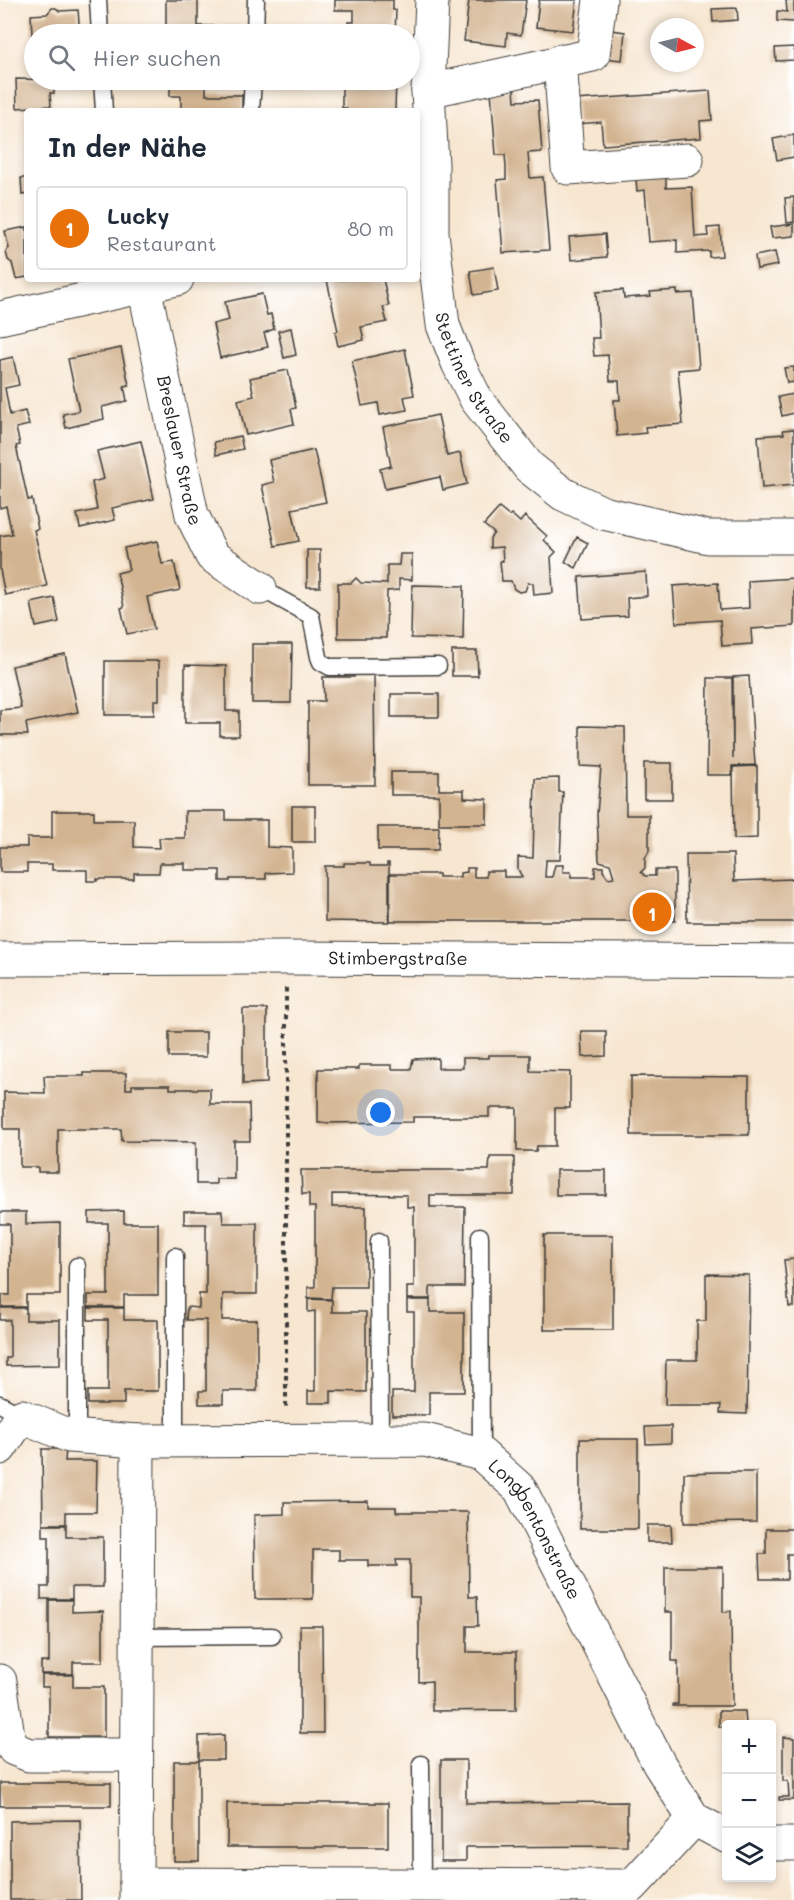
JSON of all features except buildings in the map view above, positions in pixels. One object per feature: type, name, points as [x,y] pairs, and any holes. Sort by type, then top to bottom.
[{"type":"street","name":"Stettiner Straße","points":[[432,0],[428,91],[432,165],[425,233],[443,325],[476,399],[529,467],[563,494],[603,513],[708,537],[794,537]]},
{"type":"street","points":[[428,91],[593,55],[600,0]]},
{"type":"street","points":[[561,61],[568,168],[687,160]]},
{"type":"street","points":[[0,318],[163,282]]},
{"type":"street","name":"Breslauer Straße","points":[[144,286],[192,515],[212,556],[260,588]]},
{"type":"street","name":"Stimbergstraße","points":[[0,959],[794,961]]},
{"type":"street","name":"Longbentonstraße","points":[[0,1448],[11,1410],[69,1436],[77,1437],[138,1441],[425,1440],[481,1454],[520,1489],[659,1764],[694,1819],[722,1834]]},
{"type":"street","points":[[138,1441],[136,1892],[422,1885],[632,1893],[694,1819]]},
{"type":"street","points":[[0,1681],[8,1736],[14,1749],[29,1755],[136,1755]]},
{"type":"street","points":[[776,1844],[794,1844]]},
{"type":"lane","points":[[98,0],[99,24]]},
{"type":"lane","points":[[255,24],[256,0]]},
{"type":"lane","points":[[103,90],[104,108]]},
{"type":"lane","points":[[251,108],[252,90]]},
{"type":"lane","points":[[260,588],[310,616],[319,657],[321,662],[330,667],[438,666]]},
{"type":"lane","points":[[480,1236],[481,1454]]},
{"type":"lane","points":[[379,1241],[380,1440]]},
{"type":"lane","points":[[175,1256],[175,1440]]},
{"type":"lane","points":[[77,1266],[77,1437]]},
{"type":"lane","points":[[136,1637],[273,1636]]},
{"type":"lane","points":[[421,1764],[422,1885]]},
{"type":"path","points":[[286,958],[286,1441]]},
{"type":"place","name":"Lucky","points":[[652,912]]}]
